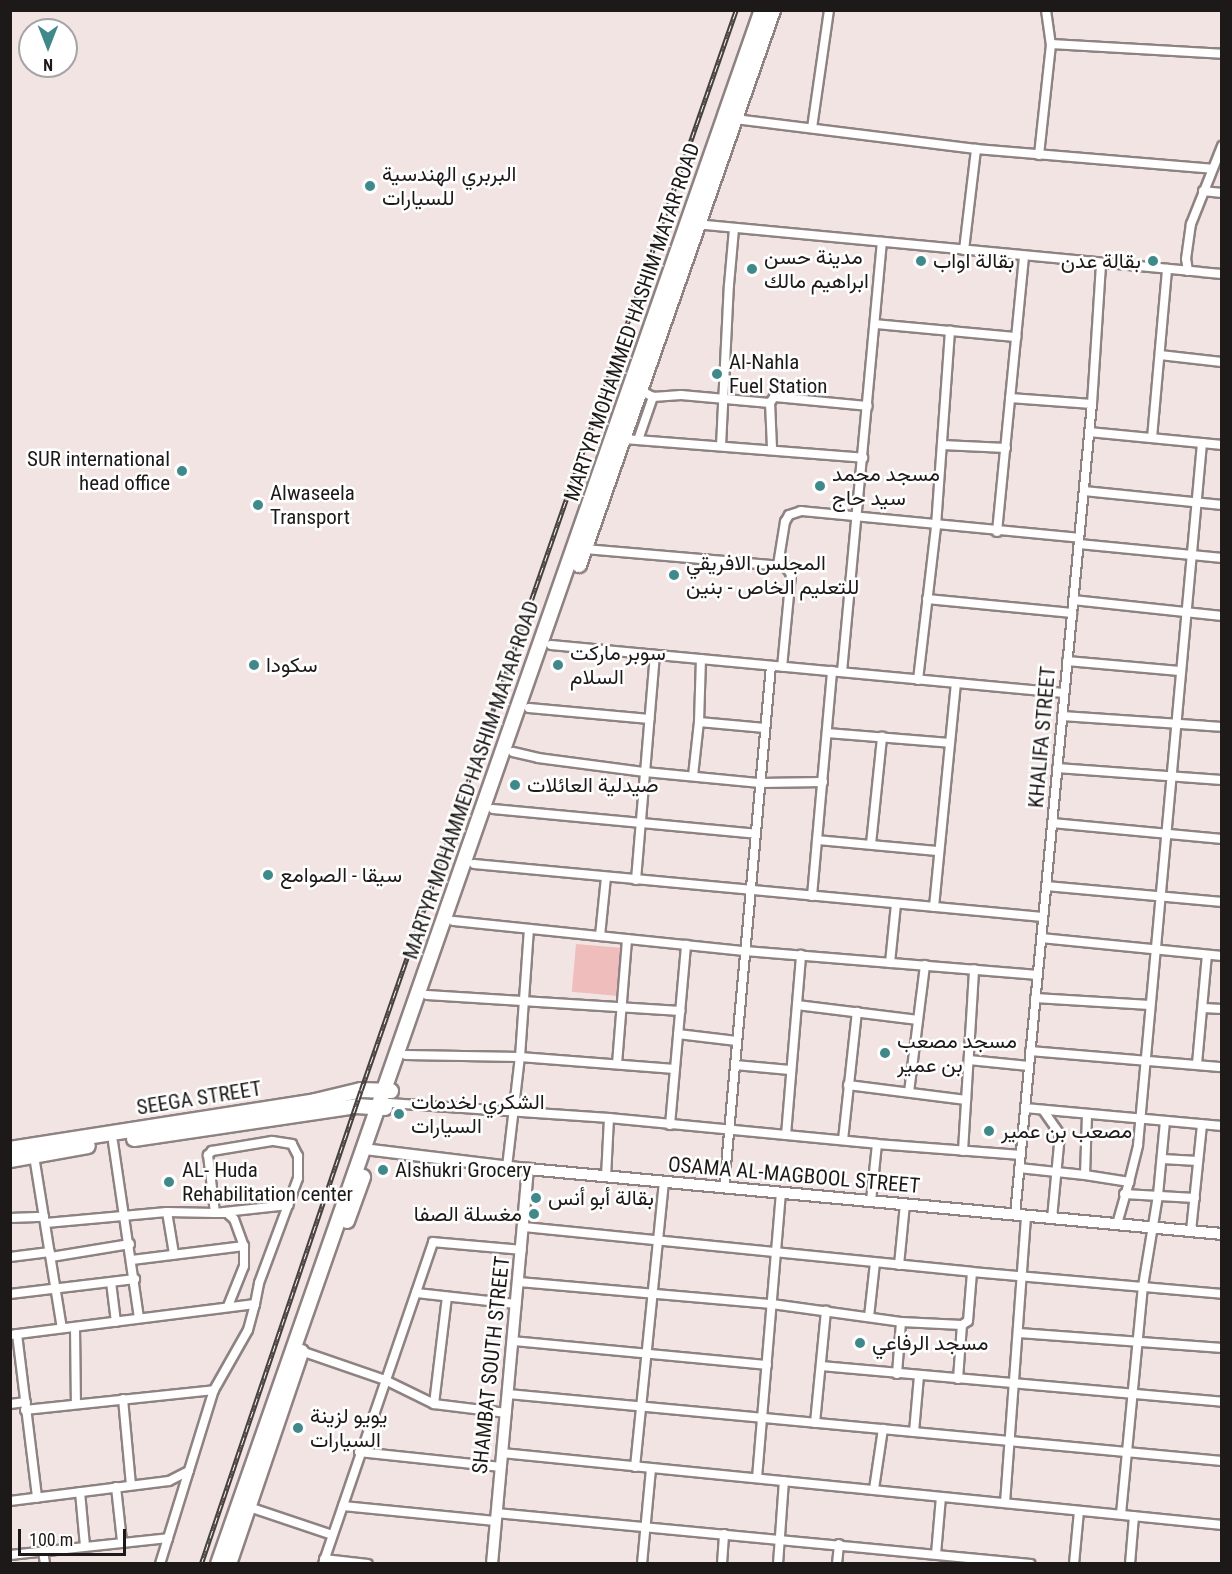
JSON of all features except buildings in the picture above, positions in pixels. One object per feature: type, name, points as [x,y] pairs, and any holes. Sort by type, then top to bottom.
[{"type":"main road","name":"MARTYR MOHAMMED HASHIM MATAR ROAD","points":[[218,1563],[642,392],[762,10]]},
{"type":"main road","name":"MARTYR MOHAMMED HASHIM MATAR ROAD","points":[[693,224],[735,119],[773,10]]},
{"type":"main road","name":"MARTYR MOHAMMED HASHIM MATAR ROAD","points":[[387,1100],[406,1055],[642,392]]},
{"type":"main road","name":"SEEGA STREET","points":[[10,1149],[315,1101],[361,1090],[387,1100]]},
{"type":"main road","points":[[10,1160],[387,1100]]},
{"type":"main road","name":"MARTYR MOHAMMED HASHIM MATAR ROAD","points":[[230,1563],[368,1151]]},
{"type":"street","points":[[812,128],[829,10]]},
{"type":"street","points":[[1039,155],[1051,44],[1046,10]]},
{"type":"street","points":[[1051,44],[1221,54]]},
{"type":"street","points":[[735,119],[976,149],[1212,169]]},
{"type":"street","points":[[1188,271],[1185,259],[1187,243],[1203,191],[1221,146]]},
{"type":"street","points":[[964,250],[976,149]]},
{"type":"street","points":[[1203,191],[1221,194]]},
{"type":"street","points":[[693,224],[1221,274]]},
{"type":"street","points":[[721,446],[729,280],[735,229]]},
{"type":"street","points":[[842,672],[882,243]]},
{"type":"street","points":[[997,532],[1024,256]]},
{"type":"street","name":"KHALIFA STREET","points":[[1005,1503],[1024,1276],[1019,1168],[1092,404],[1101,263]]},
{"type":"street","points":[[1152,438],[1167,269]]},
{"type":"street","points":[[875,324],[1016,337]]},
{"type":"street","points":[[918,680],[936,526],[950,331]]},
{"type":"street","points":[[1160,355],[1221,362]]},
{"type":"street","points":[[638,440],[642,392],[770,404]]},
{"type":"street","points":[[772,448],[770,404],[771,399],[777,395],[868,406]]},
{"type":"street","points":[[1010,398],[1092,404]]},
{"type":"street","points":[[1089,432],[1221,445]]},
{"type":"street","points":[[624,439],[772,448],[863,458]]},
{"type":"street","points":[[1117,1224],[1124,1194],[1136,1160],[1202,443]]},
{"type":"street","points":[[942,445],[1006,448]]},
{"type":"street","points":[[1084,491],[1221,505]]},
{"type":"street","points":[[778,565],[783,529],[789,515],[807,511],[1221,558]]},
{"type":"street","points":[[585,549],[785,566],[791,574],[782,667]]},
{"type":"street","points":[[927,599],[1072,613]]},
{"type":"street","points":[[1073,600],[1221,616]]},
{"type":"street","points":[[551,645],[1064,693]]},
{"type":"street","points":[[636,880],[655,655]]},
{"type":"street","points":[[693,776],[699,722],[701,659]]},
{"type":"street","points":[[1067,661],[1180,671]]},
{"type":"street","points":[[724,1188],[771,666]]},
{"type":"street","points":[[812,896],[832,671]]},
{"type":"street","points":[[933,907],[956,683]]},
{"type":"street","points":[[529,708],[650,719]]},
{"type":"street","points":[[1062,716],[1175,722],[1221,727]]},
{"type":"street","points":[[699,722],[765,728]]},
{"type":"street","points":[[827,732],[950,743]]},
{"type":"street","points":[[871,844],[882,737]]},
{"type":"street","points":[[513,752],[538,758],[645,772],[760,783],[822,782]]},
{"type":"street","points":[[1057,768],[1221,780]]},
{"type":"street","points":[[493,808],[640,825],[756,834]]},
{"type":"street","points":[[1052,823],[1221,839]]},
{"type":"street","points":[[817,840],[939,851]]},
{"type":"street","points":[[474,864],[1043,917]]},
{"type":"street","points":[[600,936],[606,877]]},
{"type":"street","points":[[1046,886],[1221,902]]},
{"type":"street","points":[[890,963],[896,904]]},
{"type":"street","points":[[453,921],[745,951],[1038,975]]},
{"type":"street","points":[[507,1167],[520,1057],[529,929]]},
{"type":"street","points":[[1041,938],[1221,956]]},
{"type":"street","points":[[617,1064],[627,939]]},
{"type":"street","points":[[670,1125],[686,945]]},
{"type":"street","points":[[786,1135],[801,955]]},
{"type":"street","points":[[1197,1064],[1207,955]]},
{"type":"street","points":[[909,1092],[925,965]]},
{"type":"street","points":[[963,1151],[974,969]]},
{"type":"street","points":[[427,995],[680,1011]]},
{"type":"street","points":[[1035,998],[1150,1005]]},
{"type":"street","points":[[797,1005],[918,1020]]},
{"type":"street","points":[[1203,1008],[1221,1009]]},
{"type":"street","points":[[843,1140],[857,1012]]},
{"type":"street","points":[[678,1035],[737,1041]]},
{"type":"street","points":[[1030,1051],[1221,1067]]},
{"type":"street","points":[[406,1055],[520,1057],[675,1069]]},
{"type":"street","points":[[969,1060],[1029,1066]]},
{"type":"street","points":[[735,1065],[790,1070]]},
{"type":"street","points":[[848,1085],[966,1100]]},
{"type":"street","points":[[387,1100],[514,1113],[609,1118],[877,1144],[1021,1155]]},
{"type":"street","points":[[1025,1108],[1221,1126]]},
{"type":"street","points":[[1043,1110],[1060,1134],[1052,1218]]},
{"type":"street","points":[[1085,1175],[1087,1114]]},
{"type":"street","points":[[606,1177],[609,1118]]},
{"type":"street","points":[[1121,1514],[1143,1286],[1158,1195],[1165,1121]]},
{"type":"street","points":[[1191,1231],[1202,1125]]},
{"type":"street","points":[[160,1563],[214,1390],[248,1330],[260,1283],[298,1178],[297,1149],[292,1144],[272,1141],[210,1152],[215,1213]]},
{"type":"street","points":[[113,1142],[130,1244],[139,1318]]},
{"type":"street","points":[[871,1201],[877,1144]]},
{"type":"street","name":"OSAMA AL-MAGBOOL STREET","points":[[368,1151],[606,1177],[1221,1234]]},
{"type":"street","points":[[34,1156],[62,1328]]},
{"type":"street","points":[[1162,1159],[1198,1161]]},
{"type":"street","points":[[1019,1168],[1129,1182]]},
{"type":"street","name":"SHAMBAT SOUTH STREET","points":[[492,1563],[525,1227],[528,1169]]},
{"type":"street","points":[[635,1467],[664,1182]]},
{"type":"street","points":[[757,1478],[782,1193]]},
{"type":"street","points":[[1124,1194],[1195,1198]]},
{"type":"street","points":[[899,1265],[905,1204]]},
{"type":"street","points":[[215,1213],[289,1205]]},
{"type":"street","points":[[167,1212],[174,1254]]},
{"type":"street","points":[[10,1218],[45,1220],[167,1212],[227,1213],[234,1219],[244,1246],[244,1266],[228,1306]]},
{"type":"street","points":[[525,1227],[875,1263],[1221,1294]]},
{"type":"street","points":[[368,1563],[323,1561],[432,1242],[522,1250]]},
{"type":"street","points":[[10,1257],[130,1244]]},
{"type":"street","points":[[132,1260],[244,1246]]},
{"type":"street","points":[[869,1317],[875,1263]]},
{"type":"street","points":[[519,1282],[772,1304],[901,1322],[963,1325],[968,1321],[972,1272]]},
{"type":"street","points":[[10,1294],[135,1279]]},
{"type":"street","points":[[111,1282],[116,1322]]},
{"type":"street","points":[[416,1293],[516,1304]]},
{"type":"street","points":[[435,1404],[447,1297]]},
{"type":"street","points":[[37,1498],[14,1334],[255,1304]]},
{"type":"street","points":[[815,1423],[826,1311]]},
{"type":"street","points":[[897,1374],[901,1322]]},
{"type":"street","points":[[958,1379],[963,1325]]},
{"type":"street","points":[[75,1327],[76,1404]]},
{"type":"street","points":[[1019,1333],[1221,1348]]},
{"type":"street","points":[[513,1341],[766,1365]]},
{"type":"street","points":[[302,1351],[385,1380],[435,1404],[506,1413]]},
{"type":"street","points":[[821,1366],[1221,1402]]},
{"type":"street","points":[[914,1432],[920,1376]]},
{"type":"street","points":[[10,1404],[25,1406],[76,1404],[214,1390]]},
{"type":"street","points":[[508,1394],[1221,1461]]},
{"type":"street","points":[[123,1399],[130,1485]]},
{"type":"street","points":[[874,1489],[883,1430]]},
{"type":"street","points":[[359,1452],[501,1467]]},
{"type":"street","points":[[502,1453],[1221,1525]]},
{"type":"street","points":[[642,1563],[651,1469]]},
{"type":"street","points":[[10,1501],[169,1480],[189,1472]]},
{"type":"street","points":[[778,1563],[784,1481]]},
{"type":"street","points":[[117,1487],[122,1541]]},
{"type":"street","points":[[80,1492],[85,1546]]},
{"type":"street","points":[[936,1554],[940,1497]]},
{"type":"street","points":[[342,1506],[646,1526],[936,1554],[958,1560],[1031,1563]]},
{"type":"street","points":[[249,1507],[332,1534]]},
{"type":"street","points":[[1074,1563],[1079,1511]]},
{"type":"street","points":[[1130,1563],[1134,1516]]},
{"type":"street","points":[[722,1563],[724,1534]]},
{"type":"street","points":[[10,1555],[122,1541],[168,1538]]},
{"type":"street","points":[[837,1563],[838,1545]]},
{"type":"street","points":[[43,1551],[45,1563]]},
{"type":"shaded area","points":[[576,944],[623,948],[619,996],[572,992]]},
{"type":"railway","points":[[201,1564],[361,1090],[736,10]]},
{"type":"place","name":"البربري الهندسية للسيارات","points":[[370,186]]},
{"type":"place","name":"بقالة اواب","points":[[921,261]]},
{"type":"place","name":"بقالة عدن","points":[[1153,261]]},
{"type":"place","name":"مدينة حسن ابراهيم مالك","points":[[752,269]]},
{"type":"place","name":"Al-Nahla Fuel Station","points":[[717,374]]},
{"type":"place","name":"SUR international head office","points":[[182,471]]},
{"type":"place","name":"مسجد محمد سيد حاج","points":[[820,486]]},
{"type":"place","name":"Alwaseela Transport","points":[[258,505]]},
{"type":"place","name":"المجلس الافريقي للتعليم الخاص - بنين","points":[[674,575]]},
{"type":"place","name":"سكودا","points":[[254,665]]},
{"type":"place","name":"سوبر ماركت السلام","points":[[558,665]]},
{"type":"place","name":"صيدلية العائلات","points":[[515,785]]},
{"type":"place","name":"سيقا - الصوامع","points":[[268,875]]},
{"type":"place","name":"مسجد مصعب بن عمير","points":[[885,1053]]},
{"type":"place","name":"الشكري لخدمات السيارات","points":[[399,1114]]},
{"type":"place","name":"مصعب بن عمير","points":[[989,1131]]},
{"type":"place","name":"Alshukri Grocery","points":[[383,1170]]},
{"type":"place","name":"AL- Huda Rehabilitation center","points":[[169,1182]]},
{"type":"place","name":"بقالة أبو أنس","points":[[536,1198]]},
{"type":"place","name":"مغسلة الصفا","points":[[534,1214]]},
{"type":"place","name":"مسجد الرفاعي","points":[[860,1343]]},
{"type":"place","name":"يويو لزينة السيارات","points":[[298,1428]]}]
